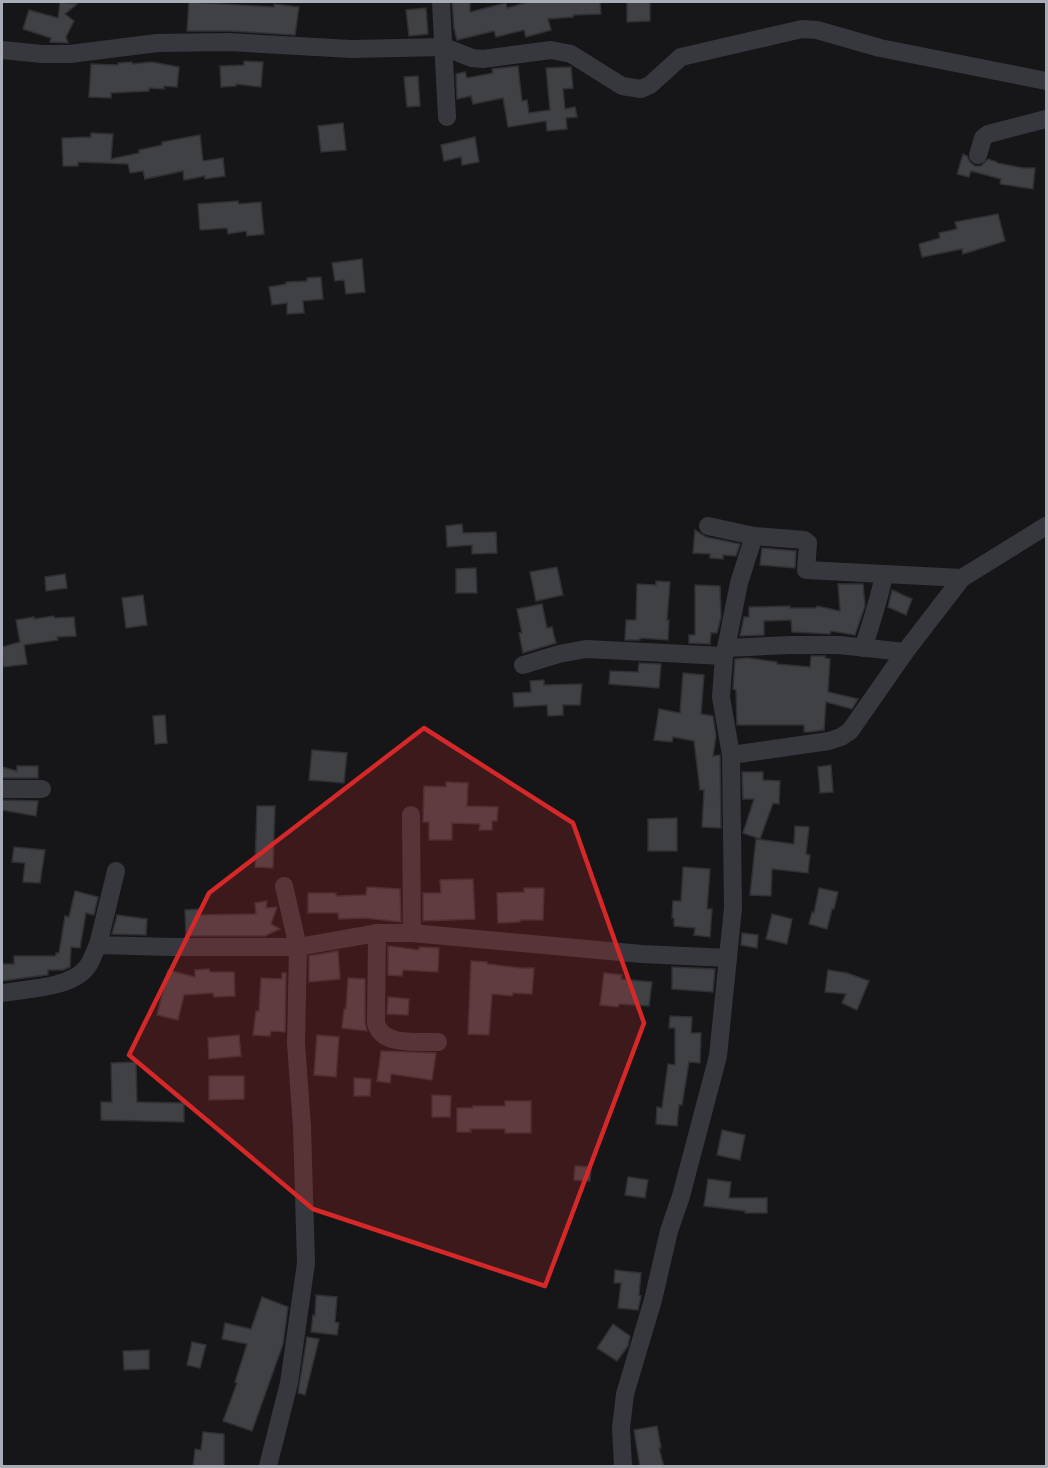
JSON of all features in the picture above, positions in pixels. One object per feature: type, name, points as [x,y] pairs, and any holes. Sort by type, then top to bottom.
[{"type":"street","points":[[441,2],[447,117]]},
{"type":"street","points":[[2,50],[70,54],[157,43],[229,42],[351,49],[444,47],[472,58],[483,59],[551,50],[566,51],[587,62],[622,86],[641,88],[650,86],[681,57],[788,32],[810,30],[830,33],[880,48],[1047,81]]},
{"type":"street","points":[[978,155],[983,138],[988,134],[1047,119]]},
{"type":"street","points":[[708,526],[754,536],[804,540],[808,543],[806,570],[962,578]]},
{"type":"street","points":[[731,755],[829,741],[850,731],[905,652],[962,578],[1047,526]]},
{"type":"street","points":[[623,1467],[621,1428],[625,1394],[653,1300],[669,1231],[684,1186],[718,1056],[734,908],[731,755],[721,697],[725,652],[739,583],[754,536]]},
{"type":"street","points":[[863,648],[884,575]]},
{"type":"street","points":[[523,665],[586,649],[725,652],[791,645],[839,645],[905,652]]},
{"type":"street","points":[[2,789],[42,789]]},
{"type":"street","points":[[411,815],[412,933]]},
{"type":"street","points":[[2,993],[54,984],[73,978],[86,970],[98,945],[116,871]]},
{"type":"street","points":[[268,1467],[289,1383],[306,1263],[303,1148],[296,1043],[298,947],[284,886]]},
{"type":"street","points":[[98,945],[298,947],[377,933],[412,933],[642,954],[728,958]]},
{"type":"street","points":[[377,933],[376,1023],[379,1032],[389,1039],[438,1042]]},
{"type":"highlighted area","points":[[424,728],[573,823],[644,1023],[545,1286],[313,1209],[129,1055],[209,893]]},
{"type":"building","points":[[60,2],[77,4],[65,14],[74,21],[66,37],[68,43],[50,42],[51,38],[23,29],[29,10],[58,18]]},
{"type":"building","points":[[189,2],[274,7],[274,4],[299,7],[295,35],[187,31]]},
{"type":"building","points":[[452,2],[470,2],[470,12],[506,3],[507,8],[528,2],[600,2],[601,14],[548,19],[551,30],[526,37],[524,30],[496,37],[494,31],[457,40]]},
{"type":"building","points":[[627,2],[650,2],[650,21],[627,22]]},
{"type":"building","points":[[426,8],[428,34],[409,36],[406,10]]},
{"type":"building","points":[[244,61],[263,62],[261,87],[236,84],[236,86],[221,87],[220,66],[244,65]]},
{"type":"building","points":[[132,62],[132,64],[152,62],[179,67],[177,87],[164,86],[164,89],[149,88],[149,91],[111,93],[111,98],[89,97],[91,64],[118,65],[118,63]]},
{"type":"building","points":[[518,66],[522,101],[527,100],[529,113],[550,110],[546,68],[571,67],[573,88],[563,89],[565,109],[575,107],[577,117],[566,118],[567,129],[547,131],[546,121],[508,127],[503,98],[473,104],[471,96],[457,99],[456,74],[465,72],[467,78],[493,73],[492,69]]},
{"type":"building","points":[[418,76],[420,106],[407,107],[404,77]]},
{"type":"building","points":[[343,123],[346,150],[321,152],[318,126]]},
{"type":"building","points":[[91,133],[113,134],[111,159],[139,153],[139,150],[162,145],[162,142],[200,135],[203,161],[223,158],[225,176],[205,179],[205,176],[184,180],[183,171],[145,179],[143,171],[130,173],[128,164],[78,162],[78,166],[63,166],[62,138],[91,137]]},
{"type":"building","points":[[475,137],[479,162],[462,165],[461,157],[444,161],[441,145]]},
{"type":"building","points":[[963,154],[975,166],[981,166],[988,159],[1023,168],[1035,168],[1033,189],[1000,184],[1001,179],[971,171],[969,177],[957,174]]},
{"type":"building","points":[[238,201],[239,204],[261,202],[264,234],[247,236],[246,231],[228,234],[227,228],[200,230],[198,204]]},
{"type":"building","points":[[998,214],[1005,241],[963,254],[962,249],[922,257],[919,244],[940,238],[939,233],[957,229],[955,222]]},
{"type":"building","points":[[362,259],[365,292],[346,294],[344,280],[335,281],[332,263]]},
{"type":"building","points":[[321,277],[323,299],[303,301],[304,313],[287,314],[287,303],[272,305],[269,287]]},
{"type":"building","points":[[462,524],[463,533],[496,532],[497,553],[472,554],[472,545],[447,547],[446,526]]},
{"type":"building","points":[[695,530],[706,537],[740,544],[736,556],[723,555],[723,559],[710,558],[710,554],[693,553]]},
{"type":"building","points":[[762,548],[796,551],[795,568],[760,565]]},
{"type":"building","points":[[557,567],[563,595],[536,601],[530,572]]},
{"type":"building","points":[[476,568],[477,593],[456,593],[456,569]]},
{"type":"building","points":[[65,574],[67,588],[46,591],[45,577]]},
{"type":"building","points":[[656,581],[670,582],[668,640],[640,638],[640,640],[625,640],[626,620],[636,620],[637,584],[656,585]]},
{"type":"building","points":[[838,584],[863,584],[865,606],[855,635],[831,631],[830,634],[792,632],[791,620],[764,621],[764,635],[740,636],[744,617],[749,617],[749,607],[816,608],[817,606],[840,611]]},
{"type":"building","points":[[695,585],[720,586],[721,617],[717,633],[711,633],[710,644],[689,643],[689,635],[695,635]]},
{"type":"building","points":[[892,590],[912,599],[906,615],[888,607]]},
{"type":"building","points":[[143,595],[147,625],[126,628],[122,598]]},
{"type":"building","points":[[542,604],[547,628],[552,627],[556,643],[523,653],[517,609]]},
{"type":"building","points":[[54,616],[55,618],[74,617],[76,636],[57,637],[58,640],[24,645],[27,664],[3,667],[2,647],[20,642],[16,620]]},
{"type":"building","points":[[811,656],[825,656],[830,659],[828,692],[858,699],[852,709],[826,702],[824,730],[804,732],[804,725],[737,725],[736,690],[733,689],[735,659],[748,658],[810,667]]},
{"type":"building","points":[[639,663],[661,664],[659,688],[609,684],[610,671],[638,672]]},
{"type":"building","points":[[683,673],[704,675],[701,714],[713,716],[716,736],[713,756],[720,755],[721,828],[702,827],[704,790],[700,790],[694,741],[673,737],[672,742],[654,740],[659,709],[680,713]]},
{"type":"building","points":[[544,680],[544,685],[582,684],[580,705],[563,705],[563,715],[548,716],[547,705],[514,707],[513,693],[531,692],[530,681]]},
{"type":"building","points":[[165,715],[167,743],[155,744],[153,716]]},
{"type":"building","points":[[312,750],[347,753],[344,783],[309,780]]},
{"type":"building","points":[[831,765],[833,792],[820,793],[818,767]]},
{"type":"building","points":[[17,766],[38,766],[38,778],[2,778],[2,767],[17,771]]},
{"type":"building","points":[[742,772],[763,772],[763,780],[780,781],[779,804],[773,803],[760,839],[743,833],[754,799],[743,799]]},
{"type":"building","points":[[446,782],[468,783],[467,806],[498,807],[497,821],[492,821],[492,830],[479,830],[480,824],[452,823],[452,840],[429,840],[429,822],[423,822],[424,786],[446,787]]},
{"type":"building","points":[[2,800],[38,801],[36,816],[2,810]]},
{"type":"building","points":[[257,806],[275,806],[273,868],[255,867]]},
{"type":"building","points":[[677,818],[677,851],[648,851],[648,819]]},
{"type":"building","points":[[795,826],[809,827],[806,854],[810,855],[808,873],[772,869],[771,896],[750,895],[756,839],[794,844]]},
{"type":"building","points":[[14,847],[45,850],[40,883],[23,882],[25,863],[12,862]]},
{"type":"building","points":[[683,867],[710,869],[707,909],[712,909],[710,937],[694,935],[695,928],[674,926],[673,901],[681,901]]},
{"type":"building","points":[[473,879],[475,919],[423,921],[423,893],[441,893],[440,880]]},
{"type":"building","points":[[367,887],[400,889],[401,922],[365,918],[339,919],[338,913],[308,913],[308,893],[336,893],[336,896],[366,895]]},
{"type":"building","points":[[524,888],[544,888],[543,920],[498,923],[497,893],[524,892]]},
{"type":"building","points":[[819,888],[838,892],[827,929],[809,924],[812,912],[814,913]]},
{"type":"building","points":[[75,891],[98,897],[94,915],[86,913],[80,948],[71,947],[70,967],[63,970],[48,970],[48,975],[2,981],[2,964],[14,964],[14,956],[56,956],[56,953],[59,953],[65,916],[69,917]]},
{"type":"building","points":[[267,901],[266,908],[277,907],[271,924],[280,929],[265,936],[186,936],[185,910],[199,909],[200,915],[256,914],[255,903]]},
{"type":"building","points":[[772,914],[792,919],[787,944],[766,939]]},
{"type":"building","points":[[117,915],[147,919],[146,935],[112,934]]},
{"type":"building","points":[[742,933],[758,935],[757,948],[741,945]]},
{"type":"building","points":[[388,946],[419,950],[419,947],[439,948],[438,972],[403,970],[402,976],[388,975]]},
{"type":"building","points":[[338,951],[340,979],[309,982],[309,956]]},
{"type":"building","points":[[471,961],[534,968],[532,994],[513,993],[512,996],[492,994],[489,1035],[468,1034]]},
{"type":"building","points":[[672,967],[715,969],[713,992],[672,989]]},
{"type":"building","points":[[209,969],[210,972],[234,972],[235,996],[214,997],[213,993],[184,995],[178,1020],[157,1015],[168,970],[195,977],[195,970]]},
{"type":"building","points":[[828,970],[847,973],[869,981],[857,1010],[842,1003],[846,994],[825,992]]},
{"type":"building","points":[[282,973],[286,973],[285,1032],[271,1031],[270,1036],[253,1035],[256,1011],[259,1011],[261,978],[282,979]]},
{"type":"building","points":[[604,973],[622,975],[621,979],[652,982],[649,1006],[600,1005]]},
{"type":"building","points":[[348,978],[365,979],[367,1031],[342,1028]]},
{"type":"building","points":[[388,997],[409,999],[408,1015],[387,1014]]},
{"type":"building","points":[[670,1016],[692,1017],[691,1033],[701,1033],[700,1063],[689,1062],[682,1105],[679,1105],[677,1126],[656,1124],[657,1107],[662,1108],[668,1064],[675,1065],[675,1028],[669,1028]]},
{"type":"building","points":[[239,1035],[241,1056],[209,1059],[208,1038]]},
{"type":"building","points":[[317,1035],[339,1037],[336,1077],[314,1075]]},
{"type":"building","points":[[381,1051],[436,1053],[432,1080],[391,1074],[390,1083],[377,1081]]},
{"type":"building","points":[[136,1062],[137,1102],[184,1103],[184,1122],[101,1120],[101,1102],[112,1102],[111,1063]]},
{"type":"building","points":[[209,1076],[244,1076],[244,1099],[209,1100]]},
{"type":"building","points":[[354,1078],[371,1079],[370,1096],[354,1096]]},
{"type":"building","points":[[432,1095],[451,1096],[450,1117],[432,1117]]},
{"type":"building","points":[[505,1101],[531,1101],[531,1133],[505,1133],[505,1129],[470,1129],[471,1132],[457,1132],[457,1108],[505,1106]]},
{"type":"building","points":[[722,1130],[745,1135],[740,1160],[717,1155]]},
{"type":"building","points":[[575,1166],[591,1167],[590,1181],[574,1180]]},
{"type":"building","points":[[628,1177],[648,1180],[645,1198],[625,1195]]},
{"type":"building","points":[[708,1179],[731,1182],[729,1198],[767,1198],[767,1213],[745,1213],[745,1211],[704,1206]]},
{"type":"building","points":[[615,1270],[641,1273],[639,1295],[641,1296],[638,1310],[618,1308],[621,1283],[614,1283]]},
{"type":"building","points":[[316,1295],[337,1297],[335,1322],[339,1323],[337,1335],[311,1332],[313,1315],[315,1316]]},
{"type":"building","points":[[262,1297],[288,1307],[283,1344],[252,1431],[223,1421],[237,1383],[235,1382],[247,1344],[222,1339],[225,1323],[251,1329]]},
{"type":"building","points":[[613,1324],[630,1336],[628,1346],[617,1361],[597,1348]]},
{"type":"building","points":[[307,1337],[319,1339],[305,1395],[298,1393]]},
{"type":"building","points":[[192,1342],[206,1345],[200,1368],[187,1365]]},
{"type":"building","points":[[149,1350],[149,1369],[124,1370],[123,1351]]},
{"type":"building","points":[[657,1426],[664,1467],[640,1467],[634,1430]]},
{"type":"building","points":[[203,1432],[224,1434],[224,1467],[193,1467],[195,1449],[201,1450]]}]
